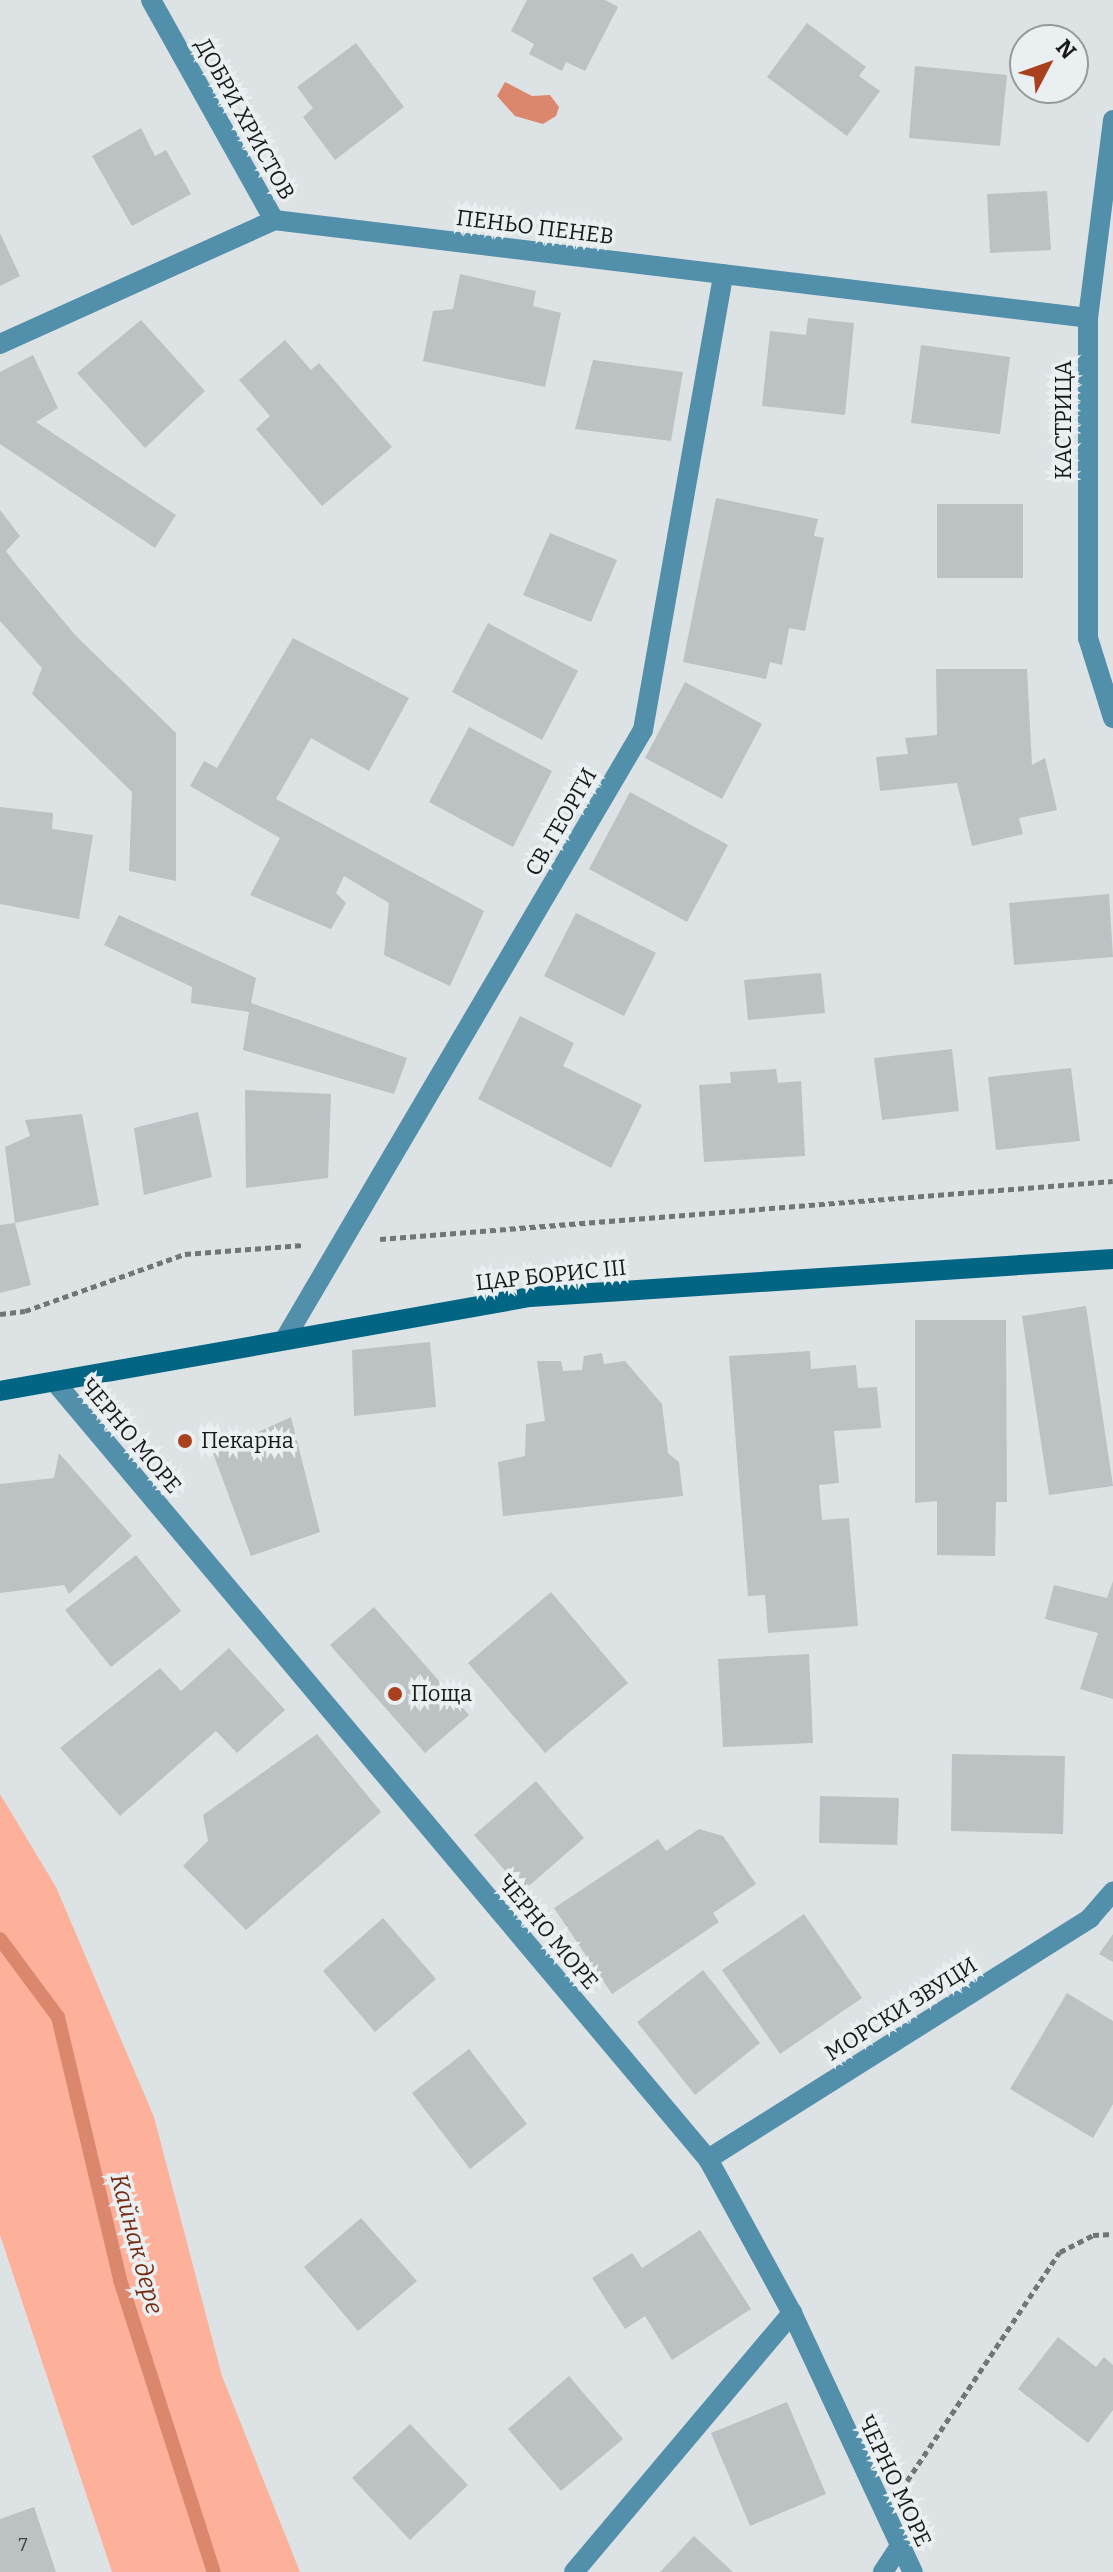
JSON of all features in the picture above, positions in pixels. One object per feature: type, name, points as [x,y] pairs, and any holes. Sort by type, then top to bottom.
[{"type":"street","name":"ДОБРИ ХРИСТОВ","points":[[151,0],[274,220]]},
{"type":"street","name":"КАСТРИЦА","points":[[1113,120],[1088,318],[1088,638],[1113,718]]},
{"type":"street","name":"ПЕНЬО ПЕНЕВ","points":[[274,220],[1088,318]]},
{"type":"street","points":[[0,344],[274,220]]},
{"type":"street","name":"СВ. ГЕОРГИ","points":[[286,1337],[643,730],[723,274]]},
{"type":"street","name":"ЦАР БОРИС III","points":[[0,1391],[286,1337],[530,1297],[1113,1259]]},
{"type":"street","name":"ЧЕРНО МОРЕ","points":[[55,1382],[708,2159],[792,2313],[898,2549],[913,2572]]},
{"type":"street","name":"МОРСКИ ЗВУЦИ","points":[[708,2159],[1090,1918],[1113,1892]]},
{"type":"street","points":[[574,2572],[792,2313]]},
{"type":"street","points":[[883,2572],[898,2549]]},
{"type":"path","points":[[0,1314],[25,1311],[185,1254],[1113,1181]]},
{"type":"path","points":[[877,2502],[909,2479],[1060,2252],[1093,2235],[1113,2234]]},
{"type":"shaded area","points":[[505,82],[532,96],[550,95],[559,107],[556,116],[543,124],[515,116],[497,96]]},
{"type":"shaded area","points":[[0,1794],[56,1887],[154,2117],[222,2376],[300,2572],[112,2572],[0,2235]]},
{"type":"building","points":[[527,0],[605,0],[618,7],[585,71],[566,62],[562,71],[529,54],[534,44],[511,31]]},
{"type":"building","points":[[807,23],[866,67],[859,76],[880,91],[847,136],[767,77]]},
{"type":"building","points":[[356,43],[404,107],[335,160],[303,117],[313,108],[297,87]]},
{"type":"building","points":[[915,66],[1007,75],[1000,146],[909,138]]},
{"type":"building","points":[[141,128],[155,156],[166,150],[191,194],[132,226],[92,156]]},
{"type":"building","points":[[1047,191],[1051,250],[990,253],[987,194]]},
{"type":"building","points":[[0,233],[20,276],[0,286]]},
{"type":"building","points":[[460,274],[536,291],[533,306],[561,313],[545,387],[423,361],[433,311],[453,309]]},
{"type":"building","points":[[808,318],[854,323],[845,415],[762,406],[770,331],[806,335]]},
{"type":"building","points":[[141,320],[205,391],[145,448],[77,373]]},
{"type":"building","points":[[285,340],[311,370],[319,363],[392,447],[322,506],[256,429],[270,416],[239,380]]},
{"type":"building","points":[[921,345],[1010,357],[1000,434],[911,423]]},
{"type":"building","points":[[33,355],[58,408],[36,422],[176,515],[155,548],[0,444],[0,372]]},
{"type":"building","points":[[593,360],[683,372],[671,441],[575,429]]},
{"type":"building","points":[[716,498],[818,519],[814,536],[824,538],[805,631],[789,628],[782,665],[770,662],[766,679],[683,662]]},
{"type":"building","points":[[937,504],[1023,504],[1023,578],[937,578]]},
{"type":"building","points":[[0,510],[20,536],[6,551],[14,562],[76,636],[176,733],[176,881],[129,871],[132,792],[32,694],[42,668],[0,621]]},
{"type":"building","points":[[550,533],[617,560],[591,622],[523,595]]},
{"type":"building","points":[[488,623],[578,671],[542,740],[452,692]]},
{"type":"building","points":[[293,638],[409,698],[369,771],[311,738],[276,799],[484,911],[450,986],[384,955],[389,903],[344,876],[336,893],[346,903],[331,929],[250,895],[280,838],[190,786],[204,761],[217,768]]},
{"type":"building","points":[[936,669],[1027,669],[1032,765],[1045,758],[1057,810],[1019,818],[1023,834],[972,846],[957,783],[880,791],[876,757],[908,754],[905,738],[937,735]]},
{"type":"building","points":[[685,682],[762,724],[722,799],[645,758]]},
{"type":"building","points":[[469,727],[552,771],[513,847],[429,802]]},
{"type":"building","points":[[630,792],[728,845],[687,922],[589,869]]},
{"type":"building","points":[[0,807],[53,813],[52,829],[93,835],[79,919],[0,904]]},
{"type":"building","points":[[1109,894],[1113,957],[1014,965],[1009,903]]},
{"type":"building","points":[[576,913],[656,953],[624,1016],[544,976]]},
{"type":"building","points":[[119,915],[256,978],[251,1003],[407,1058],[394,1094],[243,1050],[249,1012],[191,1003],[192,987],[104,945]]},
{"type":"building","points":[[821,973],[825,1013],[748,1020],[744,980]]},
{"type":"building","points":[[520,1016],[574,1043],[563,1066],[642,1105],[611,1168],[478,1099]]},
{"type":"building","points":[[952,1049],[959,1111],[882,1120],[874,1058]]},
{"type":"building","points":[[1071,1068],[1080,1141],[996,1150],[988,1077]]},
{"type":"building","points":[[776,1069],[778,1083],[801,1081],[805,1156],[704,1162],[699,1085],[731,1083],[730,1072]]},
{"type":"building","points":[[245,1090],[331,1094],[328,1178],[246,1188]]},
{"type":"building","points":[[198,1112],[212,1177],[144,1195],[134,1128]]},
{"type":"building","points":[[82,1114],[99,1205],[15,1223],[5,1147],[30,1136],[25,1120]]},
{"type":"building","points":[[15,1223],[31,1285],[0,1293],[0,1225]]},
{"type":"building","points":[[1086,1306],[1113,1486],[1049,1495],[1022,1316]]},
{"type":"building","points":[[915,1320],[1006,1320],[1007,1502],[996,1502],[995,1556],[937,1555],[937,1501],[915,1503]]},
{"type":"building","points":[[430,1342],[436,1407],[354,1416],[352,1350]]},
{"type":"building","points":[[810,1351],[811,1369],[856,1365],[858,1388],[877,1387],[881,1428],[834,1431],[839,1483],[819,1485],[822,1520],[849,1518],[858,1626],[768,1633],[765,1595],[748,1596],[729,1356]]},
{"type":"building","points":[[602,1353],[604,1364],[625,1361],[662,1404],[668,1453],[679,1462],[683,1496],[503,1516],[498,1462],[525,1456],[526,1424],[545,1421],[537,1361],[561,1361],[563,1371],[582,1370],[584,1356]]},
{"type":"building","points":[[291,1417],[320,1532],[251,1556],[213,1453]]},
{"type":"building","points":[[59,1453],[132,1536],[69,1594],[64,1585],[0,1593],[0,1484],[54,1478]]},
{"type":"building","points":[[136,1555],[181,1611],[111,1667],[65,1610]]},
{"type":"building","points":[[1113,1581],[1113,1699],[1080,1689],[1098,1633],[1045,1619],[1054,1585],[1107,1598]]},
{"type":"building","points":[[551,1592],[628,1683],[545,1753],[468,1663]]},
{"type":"building","points":[[374,1607],[469,1715],[425,1753],[330,1645]]},
{"type":"building","points":[[229,1648],[285,1710],[237,1753],[216,1731],[120,1816],[60,1748],[160,1668],[181,1691]]},
{"type":"building","points":[[809,1654],[813,1743],[723,1747],[718,1659]]},
{"type":"building","points":[[317,1734],[381,1812],[246,1930],[183,1866],[208,1841],[203,1815]]},
{"type":"building","points":[[952,1754],[1065,1756],[1063,1834],[951,1831]]},
{"type":"building","points":[[536,1781],[584,1838],[523,1891],[474,1835]]},
{"type":"building","points":[[820,1796],[899,1798],[897,1845],[819,1843]]},
{"type":"building","points":[[699,1829],[723,1836],[756,1884],[713,1913],[719,1922],[612,1994],[554,1908],[658,1839],[666,1851]]},
{"type":"building","points":[[804,1914],[862,1998],[780,2054],[722,1970]]},
{"type":"building","points":[[383,1918],[436,1979],[375,2032],[323,1971]]},
{"type":"building","points":[[1113,1934],[1113,1962],[1099,1954]]},
{"type":"building","points":[[703,1970],[760,2043],[695,2095],[637,2022]]},
{"type":"building","points":[[1067,1993],[1113,2021],[1113,2104],[1093,2138],[1010,2089]]},
{"type":"building","points":[[469,2049],[527,2124],[470,2169],[412,2093]]},
{"type":"building","points":[[361,2218],[417,2281],[358,2331],[304,2267]]},
{"type":"building","points":[[700,2230],[751,2309],[672,2360],[645,2316],[625,2329],[592,2278],[632,2253],[642,2268]]},
{"type":"building","points":[[1058,2337],[1096,2367],[1104,2357],[1113,2365],[1113,2410],[1088,2443],[1018,2389]]},
{"type":"building","points":[[569,2376],[623,2439],[561,2491],[508,2429]]},
{"type":"building","points":[[787,2402],[826,2494],[750,2526],[711,2433]]},
{"type":"building","points":[[410,2424],[468,2485],[410,2540],[352,2478]]},
{"type":"building","points":[[34,2507],[56,2572],[0,2572],[0,2519]]},
{"type":"building","points":[[694,2536],[733,2572],[660,2572]]},
{"type":"waterway","name":"Кайнак дере","points":[[0,1939],[58,2017],[120,2280],[214,2572]]},
{"type":"place","name":"Пекарна","points":[[185,1441]]},
{"type":"place","name":"Поща","points":[[395,1694]]}]
